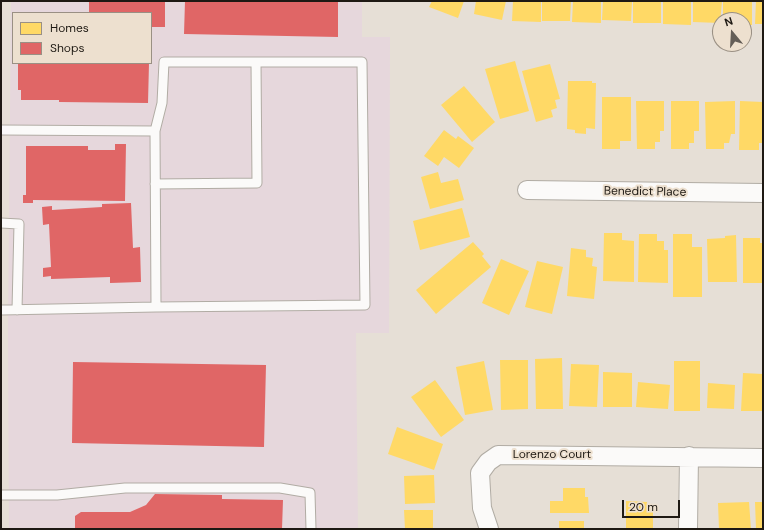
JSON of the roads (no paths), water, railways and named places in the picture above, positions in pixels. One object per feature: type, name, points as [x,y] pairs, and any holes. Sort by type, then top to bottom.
[{"type":"street","name":"Benedict Place","points":[[527,190],[763,193]]},
{"type":"street","name":"Lorenzo Court","points":[[489,529],[482,508],[480,473],[488,462],[498,455],[763,458]]},
{"type":"street","points":[[688,529],[689,456]]},
{"type":"lane","points":[[1,310],[156,306],[365,305],[362,62],[164,62],[162,103],[155,131],[156,306]]},
{"type":"lane","points":[[155,184],[257,183],[256,62]]},
{"type":"lane","points":[[1,130],[155,131]]},
{"type":"lane","points":[[1,223],[19,224],[17,310]]},
{"type":"lane","points":[[1,495],[57,495],[125,488],[280,488],[310,493],[311,529]]}]
